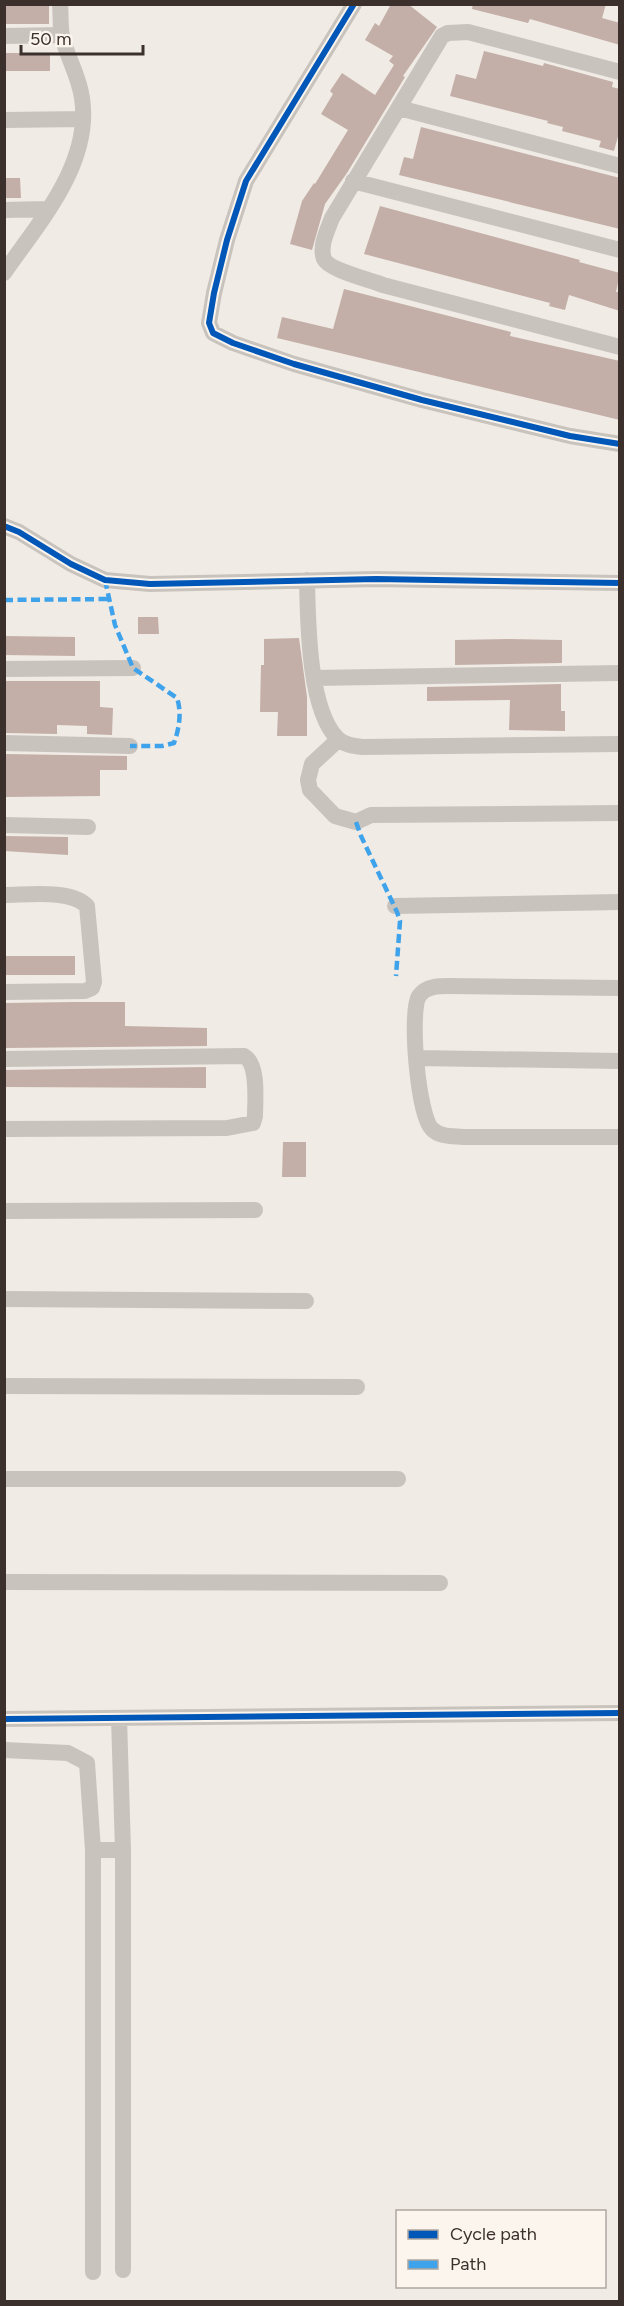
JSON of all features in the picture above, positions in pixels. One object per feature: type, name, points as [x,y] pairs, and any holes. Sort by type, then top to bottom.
[{"type":"street","points":[[4,273],[48,209],[72,167],[83,119],[82,94],[62,35],[60,4]]},
{"type":"street","points":[[354,4],[246,181],[227,240],[214,293],[209,323],[213,333],[233,343],[294,364],[422,400],[570,436],[620,444]]},
{"type":"street","points":[[620,72],[468,32],[448,33],[442,36],[332,218],[325,238],[323,254],[327,264],[383,285],[620,347]]},
{"type":"street","points":[[4,36],[62,35]]},
{"type":"street","points":[[399,108],[620,166]]},
{"type":"street","points":[[4,120],[83,119]]},
{"type":"street","points":[[353,181],[620,250]]},
{"type":"street","points":[[4,210],[48,209]]},
{"type":"street","points":[[4,526],[19,532],[71,564],[105,580],[150,584],[307,580],[620,583]]},
{"type":"street","points":[[307,580],[314,678],[324,719],[338,740],[352,746],[363,747],[620,744]]},
{"type":"street","points":[[4,669],[133,668]]},
{"type":"street","points":[[314,678],[620,673]]},
{"type":"street","points":[[338,740],[312,764],[308,780],[310,790],[335,816],[356,822],[371,816],[620,813]]},
{"type":"street","points":[[4,742],[130,746]]},
{"type":"street","points":[[4,825],[88,827]]},
{"type":"street","points":[[4,895],[68,896],[82,901],[87,906],[94,982],[92,988],[85,991],[4,992]]},
{"type":"street","points":[[395,906],[620,902]]},
{"type":"street","points":[[620,988],[449,986],[432,988],[420,995],[418,1000],[416,1058],[424,1115],[432,1129],[438,1134],[463,1137],[620,1137]]},
{"type":"street","points":[[4,1059],[244,1056],[251,1061],[254,1069],[255,1116],[253,1123],[227,1128],[4,1129]]},
{"type":"street","points":[[416,1058],[620,1061]]},
{"type":"street","points":[[4,1211],[255,1210]]},
{"type":"street","points":[[4,1299],[306,1301]]},
{"type":"street","points":[[4,1386],[357,1387]]},
{"type":"street","points":[[4,1479],[399,1479]]},
{"type":"street","points":[[4,1581],[440,1583]]},
{"type":"street","points":[[4,1719],[620,1713]]},
{"type":"street","points":[[118,1718],[123,1850],[123,2270]]},
{"type":"street","points":[[4,1750],[68,1753],[87,1763],[93,1850],[93,2272]]},
{"type":"street","points":[[93,1850],[123,1850]]},
{"type":"street","points":[[94,2146],[123,2146]]},
{"type":"building","points":[[391,4],[408,4],[437,27],[403,76],[405,77],[347,173],[325,204],[312,250],[290,244],[302,201],[348,130],[321,114],[333,94],[330,91],[342,73],[375,95],[394,65],[389,61],[393,56],[365,40],[375,23],[379,26]]},
{"type":"building","points":[[473,4],[606,4],[602,18],[620,23],[620,45],[530,19],[528,23],[472,9]]},
{"type":"building","points":[[4,5],[49,5],[49,24],[4,24]]},
{"type":"building","points":[[484,51],[543,66],[544,63],[613,82],[612,87],[620,89],[620,129],[614,151],[599,147],[601,141],[562,131],[563,127],[547,123],[548,121],[450,96],[456,74],[476,79]]},
{"type":"building","points":[[4,53],[50,53],[50,71],[4,71]]},
{"type":"building","points":[[421,127],[620,178],[620,229],[399,175],[404,157],[413,159]]},
{"type":"building","points":[[4,178],[20,178],[21,198],[4,198]]},
{"type":"building","points":[[380,206],[620,273],[616,292],[620,292],[620,311],[569,295],[565,310],[549,306],[550,303],[364,254]]},
{"type":"building","points":[[344,289],[511,332],[510,336],[620,361],[620,420],[277,338],[282,317],[333,329]]},
{"type":"building","points":[[138,617],[158,617],[159,634],[138,634]]},
{"type":"building","points":[[4,636],[75,637],[75,656],[4,655]]},
{"type":"building","points":[[299,638],[307,697],[307,736],[277,736],[278,712],[260,712],[264,639]]},
{"type":"building","points":[[455,640],[562,640],[562,663],[455,665]]},
{"type":"building","points":[[6,681],[100,681],[100,707],[113,708],[112,735],[87,734],[87,726],[57,725],[57,734],[6,733]]},
{"type":"building","points":[[561,684],[561,711],[565,711],[565,731],[509,730],[510,700],[427,701],[427,687]]},
{"type":"building","points":[[6,754],[127,756],[127,770],[100,770],[100,796],[5,797]]},
{"type":"building","points":[[4,836],[68,837],[68,855],[4,851]]},
{"type":"building","points":[[6,956],[75,956],[75,975],[6,975]]},
{"type":"building","points":[[125,1002],[125,1026],[207,1028],[207,1046],[5,1048],[6,1003]]},
{"type":"building","points":[[206,1067],[206,1088],[5,1087],[5,1070]]},
{"type":"building","points":[[283,1142],[306,1142],[306,1177],[282,1177]]},
{"type":"marked path","points":[[105,580],[115,625],[133,668],[177,698],[179,704],[179,721],[174,743],[162,746],[130,746]]},
{"type":"marked path","points":[[4,600],[109,599]]},
{"type":"marked path","points":[[356,822],[400,921],[396,976]]},
{"type":"cycle path","points":[[354,4],[246,181],[227,240],[214,293],[209,323],[213,333],[233,343],[294,364],[422,400],[570,436],[620,444]]},
{"type":"cycle path","points":[[4,526],[19,532],[71,564],[105,580],[150,584],[376,579],[620,583]]},
{"type":"cycle path","points":[[4,1719],[620,1713]]}]
